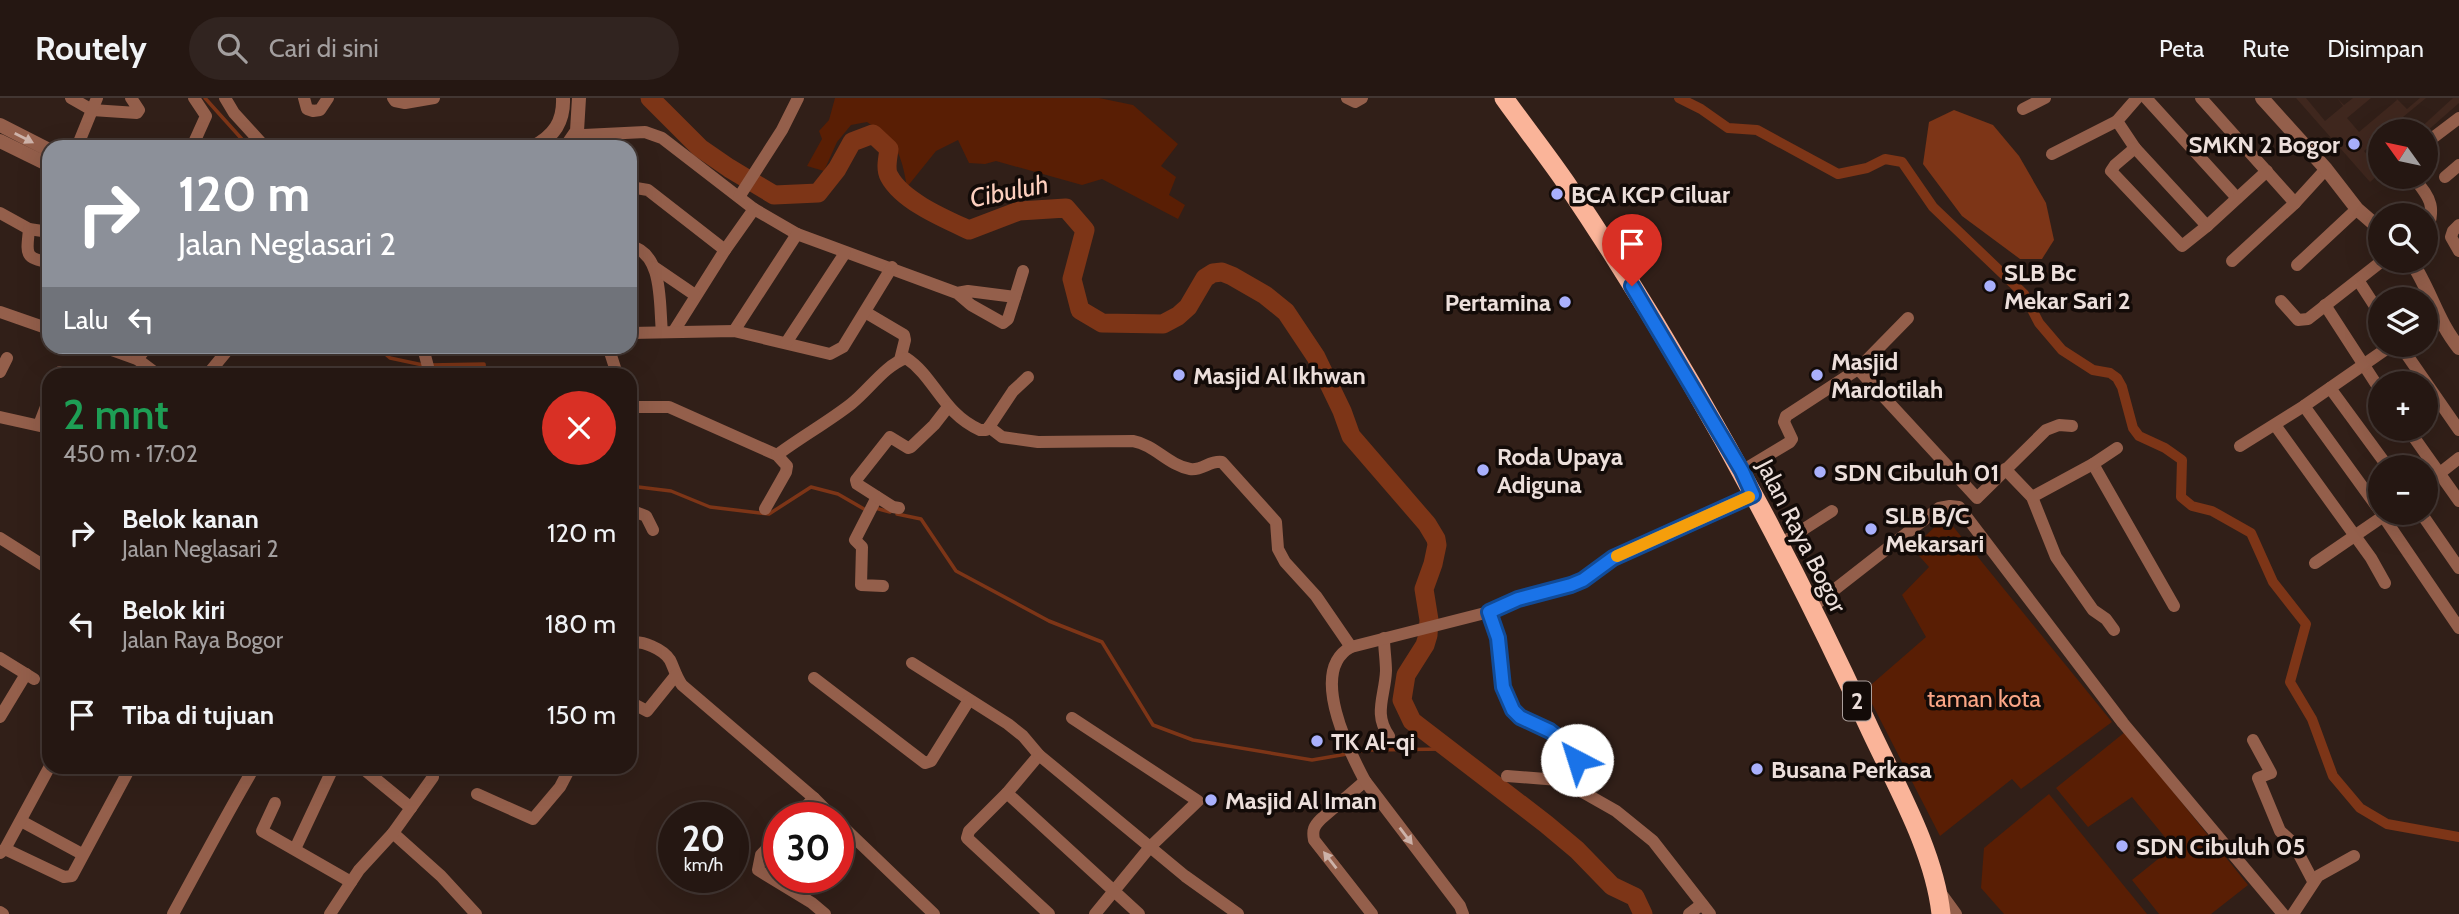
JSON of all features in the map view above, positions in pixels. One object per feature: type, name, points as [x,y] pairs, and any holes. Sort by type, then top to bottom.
[{"type":"highway","name":"Jalan Raya Bogor","points":[[1504,98],[1565,183],[1632,286],[1742,471],[1911,818],[1938,889],[1941,914]]},
{"type":"street","points":[[71,98],[137,113],[139,110],[131,98]]},
{"type":"street","points":[[194,98],[206,116],[195,140]]},
{"type":"street","points":[[225,98],[234,113],[259,140]]},
{"type":"street","points":[[304,98],[307,108],[313,111],[320,110],[328,98]]},
{"type":"street","points":[[393,98],[405,103],[434,98]]},
{"type":"street","points":[[546,140],[559,124],[563,113],[563,98]]},
{"type":"street","points":[[579,98],[582,138],[645,132],[653,134],[743,192],[754,209],[797,234],[957,293],[971,305],[1003,323],[1008,319],[1023,271]]},
{"type":"street","points":[[743,192],[782,130],[798,98]]},
{"type":"street","points":[[1347,98],[1355,102],[1362,98]]},
{"type":"street","points":[[2023,109],[2045,98]]},
{"type":"street","points":[[2052,154],[2117,121],[2137,98]]},
{"type":"street","points":[[2146,98],[2237,198]]},
{"type":"street","points":[[2201,98],[2295,203]]},
{"type":"street","points":[[2262,98],[2368,219]]},
{"type":"street","points":[[80,140],[95,104]]},
{"type":"street","points":[[2438,134],[2459,118]]},
{"type":"street","points":[[2117,121],[2135,148],[2207,226]]},
{"type":"street","points":[[0,125],[42,146]]},
{"type":"street","points":[[0,141],[42,162]]},
{"type":"street","points":[[2135,148],[2112,167],[2113,174],[2182,246],[2267,171]]},
{"type":"street","points":[[2445,177],[2459,165]]},
{"type":"street","points":[[2232,261],[2295,203],[2326,169]]},
{"type":"street","points":[[637,188],[649,190],[725,250]]},
{"type":"street","points":[[668,332],[754,209]]},
{"type":"street","points":[[2297,265],[2357,209]]},
{"type":"street","points":[[0,214],[29,229],[42,230]]},
{"type":"street","points":[[2459,225],[2453,231],[2451,240],[2459,251]]},
{"type":"street","points":[[29,229],[27,251],[33,260],[42,261]]},
{"type":"street","points":[[734,331],[797,234]]},
{"type":"street","points":[[637,248],[654,267],[695,295]]},
{"type":"street","points":[[786,343],[845,253]]},
{"type":"street","points":[[654,267],[668,332]]},
{"type":"street","points":[[637,333],[734,331],[830,354],[843,347],[892,267]]},
{"type":"street","points":[[2281,301],[2295,317],[2302,320],[2368,272]]},
{"type":"street","points":[[2358,280],[2368,295]]},
{"type":"street","points":[[957,293],[1015,297]]},
{"type":"street","points":[[2325,305],[2368,373]]},
{"type":"street","points":[[0,312],[42,327]]},
{"type":"street","points":[[865,312],[904,335],[900,360]]},
{"type":"street","points":[[1742,471],[1790,442],[1784,422],[1786,416],[1858,369],[1908,318]]},
{"type":"street","points":[[2438,327],[2457,342]]},
{"type":"street","points":[[124,354],[138,359],[149,368]]},
{"type":"street","points":[[138,359],[142,354]]},
{"type":"street","points":[[213,368],[224,354]]},
{"type":"street","points":[[2240,446],[2374,357]]},
{"type":"street","points":[[2408,357],[2459,430]]},
{"type":"street","points":[[0,372],[7,358]]},
{"type":"street","points":[[777,455],[852,404],[900,360],[906,358],[948,407],[976,428],[986,430],[1013,391],[1027,377]]},
{"type":"street","points":[[1858,369],[1974,496],[1980,497],[2046,430],[2059,425],[2072,426]]},
{"type":"street","points":[[2330,388],[2379,455]]},
{"type":"street","points":[[2304,406],[2368,493]]},
{"type":"street","points":[[637,407],[669,407],[777,455],[786,466],[786,472],[765,509]]},
{"type":"street","points":[[899,508],[893,507],[857,484],[856,480],[890,437],[908,448],[911,447],[948,407]]},
{"type":"street","points":[[0,417],[42,426]]},
{"type":"street","points":[[2275,425],[2371,558],[2385,583]]},
{"type":"street","points":[[989,427],[1002,437],[1038,442],[1145,443],[1168,460],[1191,470],[1199,469],[1213,461],[1222,462],[1276,522],[1278,549],[1285,562],[1316,596],[1352,647]]},
{"type":"street","points":[[2417,441],[2459,501]]},
{"type":"street","points":[[2032,497],[2117,448]]},
{"type":"street","points":[[2439,472],[2459,458]]},
{"type":"street","points":[[2093,464],[2174,606]]},
{"type":"street","points":[[2005,469],[2032,497],[2056,557],[2095,612],[2106,619],[2114,630]]},
{"type":"street","points":[[1463,914],[1460,906],[1365,781],[1357,766],[1334,707],[1332,687],[1338,659],[1352,647],[1489,612],[1518,599],[1571,585],[1583,580],[1613,558],[1753,495]]},
{"type":"street","points":[[877,497],[855,540],[862,547],[861,585],[883,586]]},
{"type":"street","points":[[1811,608],[1939,508],[1959,507],[2123,723],[2283,914]]},
{"type":"street","points":[[1779,545],[1832,511]]},
{"type":"street","points":[[637,513],[646,516],[653,530]]},
{"type":"street","points":[[2315,563],[2368,524]]},
{"type":"street","points":[[2391,525],[2459,628]]},
{"type":"street","points":[[2429,525],[2459,568]]},
{"type":"street","points":[[0,538],[42,565]]},
{"type":"street","points":[[1489,612],[1496,628],[1503,687],[1508,700],[1520,717],[1550,731],[1576,750],[1577,757],[1571,781],[1577,791],[1616,811],[1653,841],[1706,909],[1689,914]]},
{"type":"street","points":[[1384,638],[1386,669],[1379,708],[1384,729],[1389,736]]},
{"type":"street","points":[[637,642],[664,654],[671,662],[679,682],[692,695],[818,802]]},
{"type":"street","points":[[0,658],[30,676],[0,717]]},
{"type":"street","points":[[912,663],[1008,724],[1023,736],[1038,755],[1088,798],[1185,876],[1238,914]]},
{"type":"street","points":[[637,706],[646,712],[676,675]]},
{"type":"street","points":[[814,678],[925,763],[931,761],[969,700]]},
{"type":"street","points":[[1072,718],[1198,801],[1150,847],[1095,914]]},
{"type":"street","points":[[2253,740],[2271,773],[2258,778],[2280,831],[2293,844],[2314,881]]},
{"type":"street","points":[[1038,755],[1007,793],[969,831],[967,838],[1049,914]]},
{"type":"street","points":[[46,774],[2,851],[66,877],[74,873],[127,774]]},
{"type":"street","points":[[173,914],[250,774]]},
{"type":"street","points":[[295,849],[330,774]]},
{"type":"street","points":[[370,774],[411,808]]},
{"type":"street","points":[[477,794],[533,819],[561,787],[567,774]]},
{"type":"street","points":[[1507,776],[1571,781]]},
{"type":"street","points":[[330,914],[351,882],[393,833],[433,777]]},
{"type":"street","points":[[1365,781],[1321,819],[1312,833],[1314,840],[1372,914]]},
{"type":"street","points":[[1007,793],[1139,914]]},
{"type":"street","points":[[810,802],[814,798]]},
{"type":"street","points":[[275,803],[262,831],[351,882]]},
{"type":"street","points":[[21,821],[82,854]]},
{"type":"street","points":[[393,833],[441,876],[476,914]]},
{"type":"street","points":[[854,837],[934,914]]},
{"type":"street","points":[[763,853],[758,870],[763,873]]},
{"type":"street","points":[[2293,914],[2314,881],[2330,868],[2354,856]]},
{"type":"street","points":[[1938,889],[1956,914]]},
{"type":"street","points":[[796,893],[825,914]]},
{"type":"shaded area","name":"SMKN 2 Bogor","points":[[2296,98],[2306,98],[2325,121],[2343,106],[2337,98],[2344,105],[2353,98],[2371,98],[2347,118],[2359,132],[2368,124],[2368,148],[2364,151],[2368,156],[2368,180]]},
{"type":"shaded area","name":"SMKN 2 Bogor","points":[[2396,98],[2407,109],[2420,98],[2426,98],[2401,119],[2374,119],[2397,100]]},
{"type":"shaded area","points":[[2453,98],[2459,98],[2459,103],[2438,121],[2438,119],[2430,119]]},
{"type":"shaded area","points":[[1954,110],[1993,125],[2019,156],[2046,203],[2054,240],[2042,259],[2020,259],[1962,216],[1923,164],[1929,122]]},
{"type":"green space","points":[[835,98],[1099,98],[1133,105],[1178,144],[1161,166],[1176,177],[1169,195],[1185,205],[1178,219],[1102,179],[1082,185],[996,161],[985,164],[969,163],[958,140],[936,151],[907,187],[896,149],[867,122],[851,125],[837,142],[824,171],[807,166],[822,139],[819,131],[829,120]]},
{"type":"green space","name":"taman kota","points":[[1951,524],[2112,722],[2021,789],[2012,779],[1940,836],[1865,690],[1926,637],[1902,595],[1929,567],[1912,548],[1937,525]]},
{"type":"green space","name":"taman kota","points":[[2125,732],[2248,885],[2211,914],[2159,914],[2132,880],[2173,847],[2132,797],[2088,827],[2056,788]]},
{"type":"green space","points":[[2049,794],[2147,914],[2004,914],[1981,888],[1984,848]]},
{"type":"waterway","points":[[205,98],[243,140]]},
{"type":"waterway","name":"Cibuluh","points":[[650,98],[700,148],[774,195],[818,193],[837,169],[852,142],[873,134],[889,149],[887,170],[895,185],[925,208],[969,230],[1019,211],[1066,208],[1085,230],[1072,279],[1080,310],[1102,323],[1163,324],[1188,307],[1205,278],[1222,272],[1265,295],[1286,312],[1316,357],[1351,436],[1427,524],[1436,539],[1433,564],[1424,589],[1429,620],[1428,635],[1425,645],[1406,675],[1402,700],[1412,721],[1546,824],[1577,850],[1612,886],[1635,897],[1643,914]]},
{"type":"waterway","points":[[1679,98],[1701,109],[1728,128],[1757,130],[1838,174],[1867,168],[1885,159],[1902,162],[1933,207],[2024,294],[2039,323],[2062,350],[2093,370],[2110,373],[2117,378],[2133,428],[2139,436],[2165,448],[2182,460],[2181,497],[2192,506],[2212,511],[2251,533],[2273,582],[2306,624],[2290,682],[2312,719],[2333,776],[2360,808],[2387,824],[2459,837]]},
{"type":"waterway","points":[[385,354],[390,358],[423,365]]},
{"type":"waterway","points":[[430,365],[484,364],[484,368]]},
{"type":"waterway","points":[[637,487],[671,491],[710,507],[769,514],[811,487],[838,494],[864,509]]},
{"type":"waterway","points":[[875,508],[890,512]]},
{"type":"waterway","points":[[897,514],[921,519],[956,571],[1049,621],[1102,642],[1153,725],[1193,740],[1312,760],[1347,754]]},
{"type":"waterway","points":[[1354,752],[1446,749]]},
{"type":"slow traffic","points":[[1617,556],[1749,497]]},
{"type":"place","name":"SMKN 2 Bogor","points":[[2354,144]]},
{"type":"place","name":"BCA KCP Ciluar","points":[[1557,194]]},
{"type":"place","name":"SLB Bc Mekar Sari 2","points":[[1990,286]]},
{"type":"place","name":"Pertamina","points":[[1565,302]]},
{"type":"place","name":"Masjid Al Ikhwan","points":[[1179,375]]},
{"type":"place","name":"Masjid Mardotilah","points":[[1817,375]]},
{"type":"place","name":"Roda Upaya Adiguna","points":[[1483,470]]},
{"type":"place","name":"SDN Cibuluh 01","points":[[1820,472]]},
{"type":"place","name":"SLB B/C Mekarsari","points":[[1871,529]]},
{"type":"place","name":"TK Al-qi","points":[[1317,741]]},
{"type":"place","name":"Busana Perkasa","points":[[1757,769]]},
{"type":"place","name":"Masjid Al Iman","points":[[1211,800]]},
{"type":"place","name":"SDN Cibuluh 05","points":[[2122,846]]},
{"type":"route","points":[[1577,760],[1577,752],[1573,748],[1550,731],[1520,717],[1513,710],[1503,687],[1498,638],[1489,612],[1518,599],[1583,580],[1613,558],[1753,495],[1742,471],[1632,286]]}]
